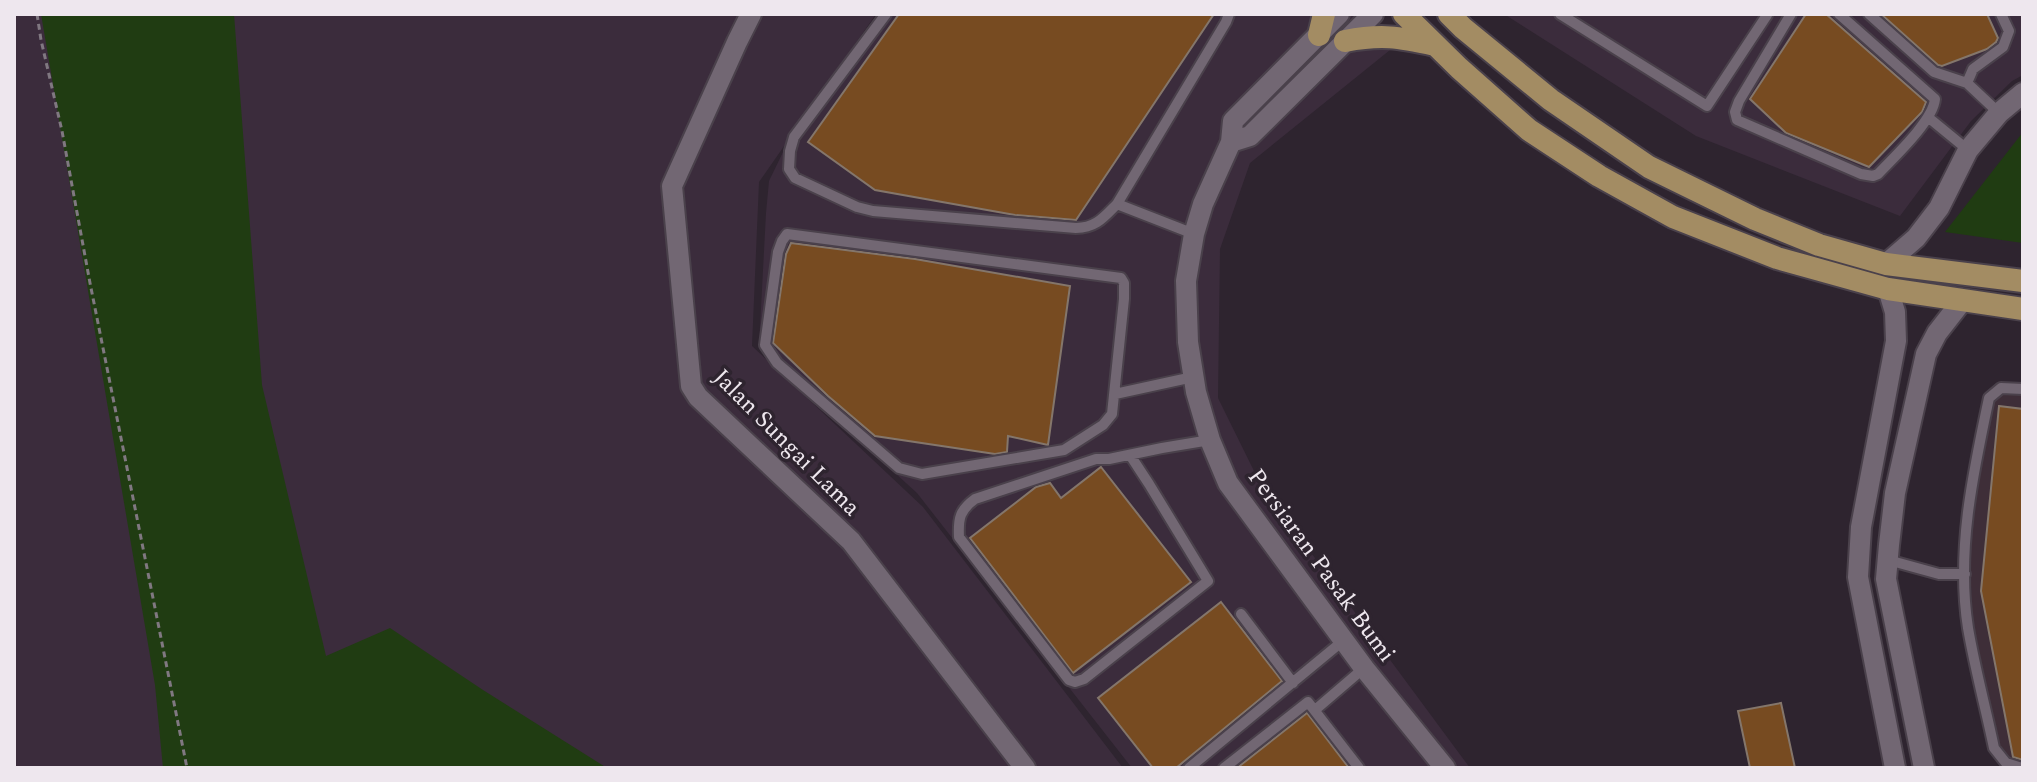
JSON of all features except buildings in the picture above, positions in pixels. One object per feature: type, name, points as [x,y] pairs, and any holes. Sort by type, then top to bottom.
[{"type":"main road","points":[[1404,14],[1529,130],[1599,176],[1673,217],[1777,258],[1888,289],[2023,309]]},
{"type":"main road","points":[[1458,19],[1551,100],[1649,167],[1755,219],[1819,245],[1886,264],[2023,281]]},
{"type":"main road","points":[[1345,41],[1370,36],[1394,36],[1436,45]]},
{"type":"street","name":"Jalan Sungai Lama","points":[[751,14],[672,186],[691,386],[698,397],[851,541],[1025,768]]},
{"type":"street","name":"Persiaran Pasak Bumi","points":[[1339,14],[1321,24],[1233,121],[1231,142],[1203,204],[1194,234],[1186,281],[1188,342],[1193,377],[1210,440],[1228,483],[1364,668],[1445,768]]},
{"type":"street","points":[[1231,142],[1250,136],[1373,14]]},
{"type":"street","points":[[1886,264],[1916,238],[1939,208],[1968,150],[1999,113],[2023,93]]},
{"type":"street","points":[[1888,289],[1895,312],[1896,341],[1861,527],[1858,577],[1895,768]]},
{"type":"street","points":[[1924,768],[1886,579],[1895,493],[1926,354],[1937,333],[1962,301]]},
{"type":"lane","points":[[886,14],[794,137],[789,169],[795,178],[857,207],[873,211],[1087,228],[1096,225],[1117,204],[1229,14]]},
{"type":"lane","points":[[1560,14],[1707,106],[1765,14]]},
{"type":"lane","points":[[1791,14],[1739,101],[1735,112],[1737,120],[1861,174],[1873,176],[1929,118],[1935,99],[1839,14]]},
{"type":"lane","points":[[1869,14],[1934,72],[1967,83],[1999,113]]},
{"type":"lane","points":[[1967,83],[1973,69],[2003,47],[2009,31],[2001,14]]},
{"type":"lane","points":[[1929,118],[1968,150]]},
{"type":"lane","points":[[1117,204],[1194,234]]},
{"type":"lane","points":[[787,234],[1117,277],[1124,283],[1124,299],[1115,394],[1112,414],[1103,425],[1064,450],[922,474],[899,468],[777,363],[765,345],[782,241],[787,234]]},
{"type":"lane","points":[[1115,394],[1193,377]]},
{"type":"lane","points":[[2022,768],[2006,763],[1994,748],[1968,626],[1965,574],[1966,526],[1972,477],[1989,398],[2001,388],[2023,389]]},
{"type":"lane","points":[[1130,455],[1208,581],[1084,679],[1075,682],[1069,680],[959,537],[958,527],[964,507],[975,499],[1096,459],[1210,440]]},
{"type":"lane","points":[[1888,560],[1939,574],[1965,574]]},
{"type":"lane","points":[[1241,614],[1293,683]]},
{"type":"lane","points":[[1189,768],[1344,640]]},
{"type":"lane","points":[[1315,710],[1364,668]]},
{"type":"lane","points":[[1224,768],[1308,702],[1359,768]]},
{"type":"path","points":[[37,14],[187,768]]},
{"type":"shaded area","points":[[14,14],[876,14],[759,182],[752,346],[923,507],[1123,768],[14,768]]},
{"type":"shaded area","points":[[882,14],[1368,14],[1390,50],[1250,163],[1220,249],[1218,398],[1254,471],[1470,768],[1132,768],[917,493],[759,346],[769,181],[785,148]]},
{"type":"shaded area","points":[[1504,14],[2023,14],[2023,75],[2012,81],[1971,121],[1900,216],[1696,136]]},
{"type":"shaded area","points":[[2004,392],[2023,394],[2023,764],[2009,761],[1998,747],[1973,621],[1970,569],[1971,521],[1977,477],[1992,402]]},
{"type":"green space","points":[[41,14],[234,14],[262,385],[326,656],[390,628],[607,768],[163,768],[155,685]]},
{"type":"green space","points":[[2023,132],[2023,243],[1945,232]]}]
